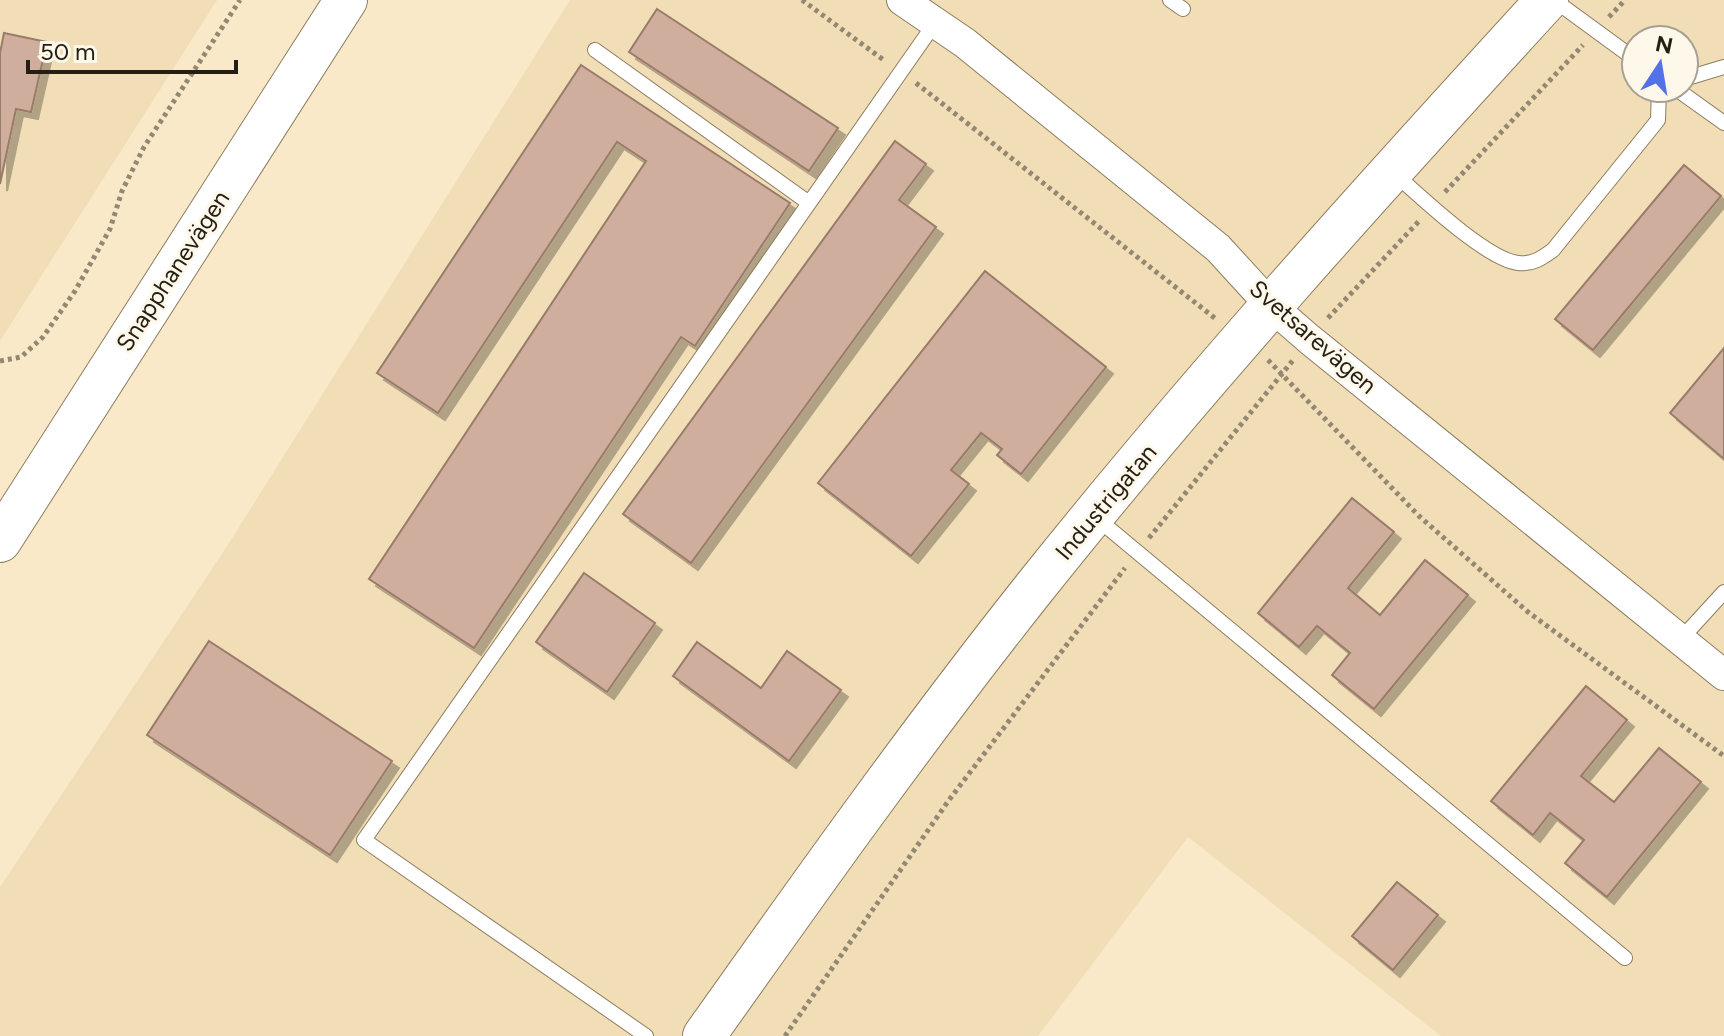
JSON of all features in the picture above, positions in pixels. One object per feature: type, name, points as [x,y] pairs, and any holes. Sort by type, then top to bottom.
[{"type":"street","name":"Snapphanevägen","points":[[0,541],[346,0]]},
{"type":"street","name":"Svetsarevägen","points":[[902,0],[1218,248],[1271,306],[1309,339],[1724,675]]},
{"type":"street","name":"Industrigatan","points":[[704,1036],[838,847],[1035,587],[1241,339],[1547,0]]},
{"type":"lane","points":[[1170,0],[1183,9]]},
{"type":"lane","points":[[1554,0],[1620,48]]},
{"type":"lane","points":[[646,1036],[364,840],[935,23]]},
{"type":"lane","points":[[595,50],[809,203]]},
{"type":"lane","points":[[1700,74],[1724,67]]},
{"type":"lane","points":[[1392,171],[1432,207],[1507,261],[1522,264],[1539,260],[1553,250],[1658,120],[1658,104]]},
{"type":"lane","points":[[1697,104],[1724,123]]},
{"type":"lane","points":[[1094,516],[1625,958]]},
{"type":"lane","points":[[1681,639],[1724,592]]},
{"type":"path","points":[[0,361],[21,357],[43,337],[75,291],[110,229],[122,191],[144,147],[240,0]]},
{"type":"path","points":[[802,0],[901,72],[1284,373],[1339,436],[1419,516],[1528,612],[1724,756]]},
{"type":"path","points":[[785,1036],[949,800],[1139,551],[1309,339],[1625,0]]},
{"type":"shaded area","points":[[0,0],[217,0],[0,341]]},
{"type":"shaded area","points":[[570,0],[1724,0],[1724,1036],[1441,1036],[1188,837],[1038,1036],[0,1036],[0,887],[229,543]]},
{"type":"building","points":[[657,9],[838,128],[809,171],[629,52]]},
{"type":"building","points":[[4,33],[47,42],[31,112],[16,109],[0,184],[0,53]]},
{"type":"building","points":[[581,65],[790,203],[695,346],[681,337],[474,648],[369,579],[646,161],[617,142],[438,413],[377,373]]},
{"type":"building","points":[[895,141],[926,164],[899,200],[936,227],[691,563],[623,514]]},
{"type":"building","points":[[1684,165],[1721,196],[1593,350],[1555,319]]},
{"type":"building","points":[[985,271],[1106,367],[1021,474],[997,455],[1002,449],[981,433],[951,470],[969,484],[911,556],[818,483]]},
{"type":"building","points":[[1724,348],[1724,459],[1670,413]]},
{"type":"building","points":[[1352,498],[1394,532],[1348,588],[1380,615],[1425,560],[1468,595],[1374,709],[1332,675],[1350,653],[1317,626],[1299,647],[1258,613]]},
{"type":"building","points":[[584,573],[655,623],[607,692],[536,642]]},
{"type":"building","points":[[209,641],[392,761],[330,855],[147,735]]},
{"type":"building","points":[[697,642],[761,688],[787,651],[841,690],[789,761],[673,676]]},
{"type":"building","points":[[1586,686],[1627,720],[1581,776],[1614,802],[1659,748],[1701,782],[1607,897],[1565,863],[1584,840],[1550,813],[1533,835],[1491,801]]},
{"type":"building","points":[[1397,882],[1438,915],[1393,970],[1352,936]]}]
